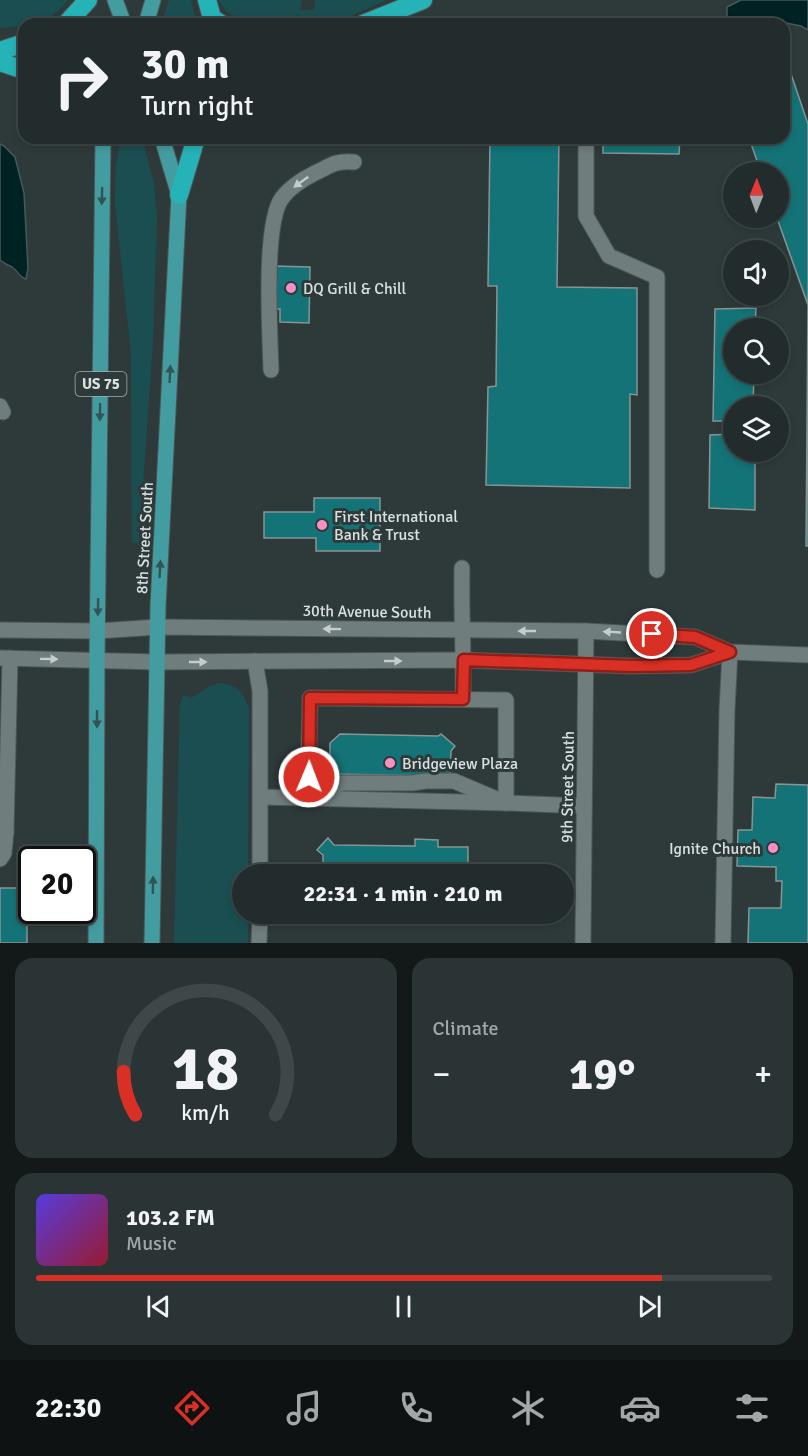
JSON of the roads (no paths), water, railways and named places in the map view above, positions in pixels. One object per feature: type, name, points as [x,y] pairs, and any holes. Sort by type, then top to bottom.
[{"type":"highway","points":[[72,18],[88,0]]},
{"type":"highway","points":[[207,0],[212,18]]},
{"type":"highway","points":[[378,18],[423,0]]},
{"type":"highway","points":[[0,51],[18,45]]},
{"type":"highway","points":[[0,62],[18,68]]},
{"type":"highway","points":[[179,195],[194,144]]},
{"type":"main road","points":[[115,0],[122,18]]},
{"type":"main road","points":[[148,18],[153,0]]},
{"type":"main road","name":"US 75","points":[[96,943],[103,144]]},
{"type":"main road","name":"8th Street South","points":[[152,943],[158,627],[179,195],[164,144]]},
{"type":"street","points":[[586,144],[586,216],[609,256],[657,277],[657,570]]},
{"type":"street","points":[[271,370],[270,249],[274,217],[282,198],[301,180],[338,162],[354,162]]},
{"type":"street","points":[[462,568],[463,699]]},
{"type":"street","name":"30th Avenue South","points":[[0,630],[98,631],[158,627],[586,631],[695,637],[730,652]]},
{"type":"street","name":"9th Street South","points":[[583,943],[586,631]]},
{"type":"street","name":"30th Avenue South","points":[[5,658],[157,662],[464,660],[631,666],[691,665],[730,652],[808,655]]},
{"type":"street","points":[[723,943],[730,652]]},
{"type":"street","points":[[0,859],[4,854],[5,658]]},
{"type":"street","points":[[255,662],[260,691],[260,864]]},
{"type":"street","points":[[308,797],[310,698],[506,700],[506,803]]},
{"type":"street","points":[[261,797],[584,806]]},
{"type":"street","points":[[259,943],[260,924]]},
{"type":"place","name":"DQ Grill & Chill","points":[[291,288]]},
{"type":"place","name":"First International Bank & Trust","points":[[322,525]]},
{"type":"place","name":"Bridgeview Plaza","points":[[390,763]]},
{"type":"place","name":"Ignite Church","points":[[773,848]]}]
